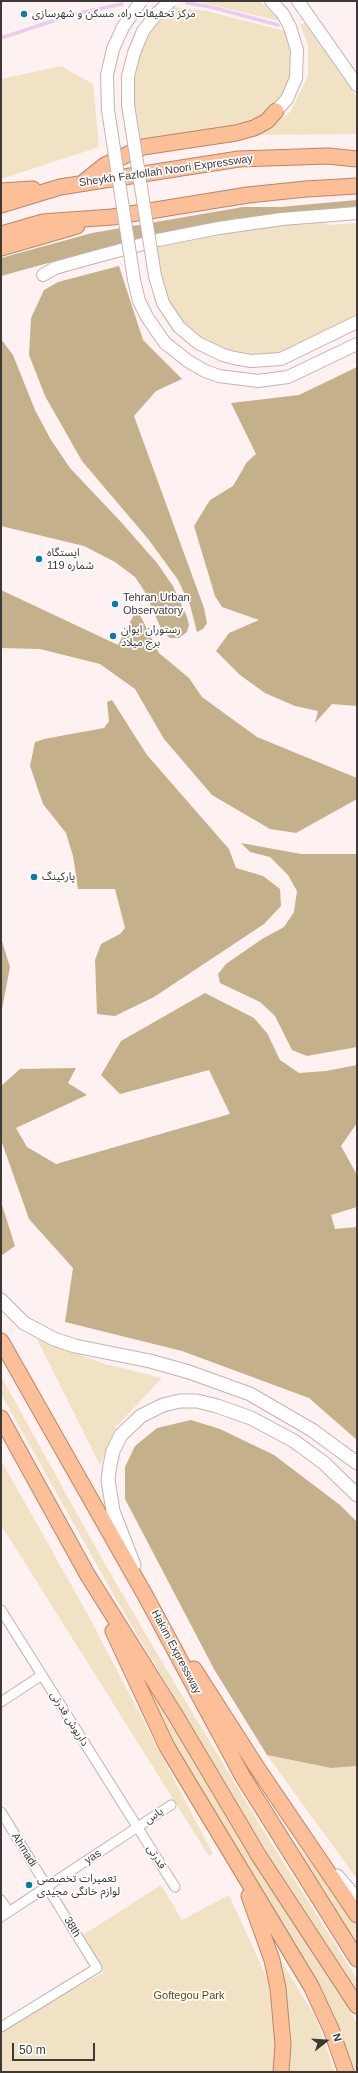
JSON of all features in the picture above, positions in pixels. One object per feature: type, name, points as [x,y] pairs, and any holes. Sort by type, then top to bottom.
[{"type":"highway","points":[[83,182],[105,165],[144,147],[236,133],[254,128],[267,121],[276,111]]},
{"type":"highway","points":[[328,156],[357,154]]},
{"type":"highway","name":"Sheykh Fazlollah Noori Expressway","points":[[1,205],[60,187],[83,182],[239,159],[328,156],[357,159]]},
{"type":"highway","points":[[1,234],[43,222],[112,217],[248,195],[306,189],[357,186]]},
{"type":"highway","points":[[1,191],[60,187]]},
{"type":"highway","points":[[1,248],[112,217]]},
{"type":"highway","name":"Hakim Expressway","points":[[1,1341],[145,1595],[243,1777],[357,1959]]},
{"type":"highway","points":[[1,1418],[87,1574],[176,1716],[263,1862],[357,2006]]},
{"type":"highway","points":[[87,1574],[167,1747],[235,1861],[286,1942],[311,1986],[331,2029],[346,2072]]},
{"type":"highway","points":[[145,1595],[357,1915]]},
{"type":"highway","points":[[235,1861],[262,1931],[278,1988],[283,2045],[281,2072]]},
{"type":"main road","points":[[1,1300],[24,1323],[54,1339],[75,1346],[189,1372],[250,1394],[312,1430],[357,1464]]},
{"type":"main road","points":[[145,1595],[113,1511],[108,1480],[113,1451],[121,1435],[132,1423],[150,1410],[180,1401],[198,1401],[251,1418],[294,1441],[324,1463],[355,1490]]},
{"type":"main road","points":[[307,1841],[357,1899]]},
{"type":"street","points":[[141,1],[122,26],[113,49],[107,75],[108,110],[134,280],[139,301],[146,317],[165,342],[188,361],[220,376],[247,381],[276,379],[302,370],[357,344]]},
{"type":"street","points":[[171,1],[158,12],[143,31],[134,53],[128,76],[128,105],[155,276],[163,303],[179,327],[198,343],[223,355],[251,361],[281,359],[357,322]]},
{"type":"street","points":[[271,1],[283,14],[290,27],[297,50],[296,78],[287,98],[276,111]]},
{"type":"street","points":[[298,1],[357,85]]},
{"type":"street","points":[[44,275],[55,268],[158,240],[218,228],[282,219],[357,213]]},
{"type":"street","name":"داریوش قدرتی","points":[[1,1610],[138,1827]]},
{"type":"street","points":[[1,1702],[42,1675]]},
{"type":"street","name":"یاس","points":[[138,1827],[171,1805]]},
{"type":"street","name":"Ahmadi","points":[[1,1812],[48,1887]]},
{"type":"street","name":"yas","points":[[5,1914],[138,1827]]},
{"type":"street","name":"قدرتی","points":[[138,1827],[175,1887]]},
{"type":"street","name":"38th","points":[[1,2027],[97,1968],[48,1887]]},
{"type":"street","points":[[1,1900],[5,1914]]},
{"type":"green space","points":[[196,1],[260,1],[280,21],[262,17]]},
{"type":"green space","points":[[173,7],[206,11],[285,31],[291,48],[292,66],[290,76],[283,93],[266,114],[248,124],[139,140],[134,106],[133,81],[137,59],[149,32]]},
{"type":"green space","points":[[305,23],[357,97],[357,134],[259,135],[290,112],[308,76],[308,45],[300,24]]},
{"type":"green space","points":[[61,66],[93,84],[99,147],[1,179],[1,79]]},
{"type":"green space","points":[[319,219],[329,225],[357,223],[357,317],[283,353],[272,355],[240,354],[219,348],[192,331],[183,323],[169,303],[161,282],[154,246],[216,233]]},
{"type":"green space","points":[[37,1339],[105,1364],[162,1378],[116,1427],[100,1465]]},
{"type":"green space","points":[[1,1376],[101,1557],[159,1657],[263,1830],[357,1979],[357,1992],[248,1821],[116,1599],[1,1394]]},
{"type":"green space","points":[[1,1460],[87,1613],[213,1854],[209,1856],[1,1525]]},
{"type":"green space","points":[[117,1631],[235,1832],[357,2023],[357,2072],[350,2072],[173,1746]]},
{"type":"green space","points":[[267,1755],[331,1768],[357,1766],[357,1879]]},
{"type":"green space","points":[[295,1841],[357,1925],[357,1945],[313,1876]]},
{"type":"green space","name":"Goftegou Park","points":[[161,1885],[182,1920],[229,1895],[271,1987],[275,2042],[273,2072],[1,2072],[1,2029],[104,1972],[83,1935]]},
{"type":"green space","points":[[277,1954],[316,2018],[335,2072],[286,2072]]},
{"type":"shaded area","points":[[357,200],[357,206],[232,219],[114,245],[1,276],[1,258],[92,233],[243,207],[280,207]]},
{"type":"shaded area","points":[[119,266],[143,340],[182,379],[156,391],[134,416],[204,608],[207,623],[203,629],[197,632],[190,605],[178,580],[149,540],[82,461],[45,396],[29,355],[31,318],[44,290],[58,282]]},
{"type":"shaded area","points":[[1,339],[13,355],[35,410],[51,440],[70,468],[157,563],[173,586],[189,625],[187,632],[179,638],[170,638],[162,631],[145,592],[135,577],[115,562],[84,546],[1,526]]},
{"type":"shaded area","points":[[357,367],[357,706],[332,704],[315,723],[318,711],[295,706],[265,693],[240,675],[216,651],[229,633],[259,620],[222,607],[215,596],[194,526],[210,500],[233,486],[247,462],[256,454],[231,403],[299,395]]},
{"type":"shaded area","points":[[1,590],[118,645],[137,609],[159,653],[189,678],[202,697],[257,737],[357,778],[357,799],[296,833],[270,829],[212,795],[164,739],[135,689],[100,664],[40,649],[1,648]]},
{"type":"shaded area","points":[[112,700],[147,755],[229,849],[236,868],[263,876],[280,889],[281,906],[264,924],[154,997],[115,1016],[97,1014],[95,960],[101,944],[120,934],[125,928],[115,889],[78,889],[73,856],[66,833],[43,804],[30,766],[35,742],[104,728],[109,721],[107,702]]},
{"type":"shaded area","points":[[241,843],[301,854],[357,854],[357,1047],[307,1056],[292,1050],[275,1016],[260,1002],[220,983],[218,974],[226,964],[262,939],[284,927],[294,912],[297,891],[288,875],[270,857],[250,852]]},
{"type":"shaded area","points":[[1,938],[10,967],[1,1014]]},
{"type":"shaded area","points":[[205,993],[254,1018],[267,1033],[280,1060],[299,1073],[326,1071],[357,1065],[357,1123],[341,1146],[357,1175],[357,1207],[331,1215],[335,1229],[357,1227],[357,1440],[309,1398],[182,1351],[65,1322],[73,1268],[29,1219],[1,1140],[1,1086],[20,1069],[76,1068],[68,1083],[87,1095],[16,1128],[27,1147],[56,1164],[230,1114],[209,1070],[120,1094],[101,1075],[121,1041]]},
{"type":"shaded area","points":[[1,1202],[15,1246],[1,1256]]},
{"type":"shaded area","points":[[191,1420],[220,1429],[274,1455],[340,1505],[357,1522],[357,1766],[331,1768],[267,1755],[214,1669],[125,1499],[125,1467],[135,1446],[157,1428]]},
{"type":"waterway","points":[[187,3],[211,7],[278,25]]},
{"type":"waterway","points":[[1,38],[71,15],[122,4]]},
{"type":"place","name":"مرکز تحقیقات راه، مسکن و شهرسازی","points":[[24,14]]},
{"type":"place","name":"ایستگاه شماره 119","points":[[39,559]]},
{"type":"place","name":"Tehran Urban Observatory","points":[[115,604]]},
{"type":"place","name":"رستوران ایوان برج میلاد","points":[[113,636]]},
{"type":"place","name":"پارکینگ","points":[[34,877]]},
{"type":"place","name":"تعمیرات تخصصی لوازم خانگی مجیدی","points":[[29,1885]]}]
